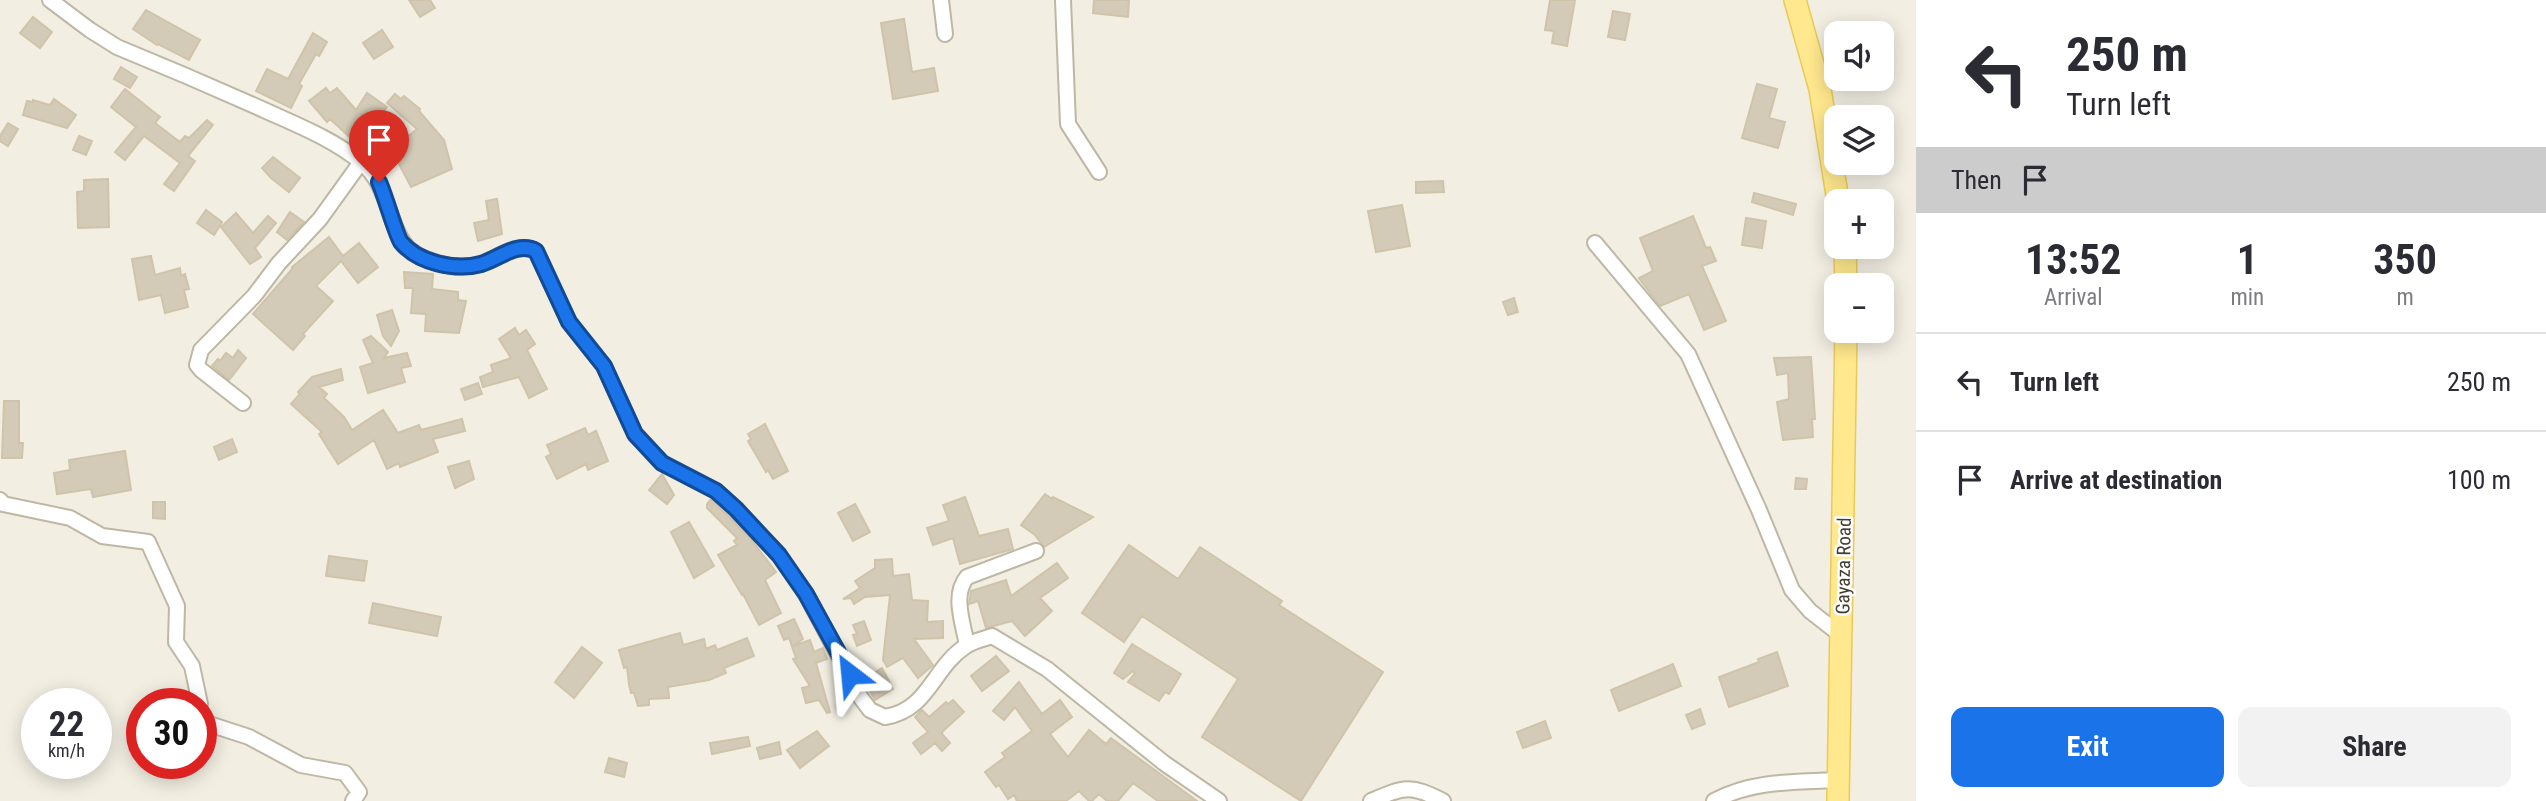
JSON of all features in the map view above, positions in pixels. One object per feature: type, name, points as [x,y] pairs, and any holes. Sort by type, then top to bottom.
[{"type":"main road","points":[[1795,0],[1821,89],[1836,189]]},
{"type":"main road","name":"Gayaza Road","points":[[1839,790],[1846,343]]},
{"type":"street","points":[[50,0],[117,47],[298,124],[361,162],[379,182],[400,241],[415,254],[430,261],[459,267],[479,264],[521,247],[536,251],[569,322],[604,366],[635,434],[662,463],[716,491],[779,555],[806,594],[870,710],[885,717],[910,709],[947,663],[967,645],[992,636],[1047,669],[1164,763],[1219,801]]},
{"type":"street","points":[[941,0],[946,34]]},
{"type":"street","points":[[1063,0],[1068,124],[1099,172]]},
{"type":"street","points":[[243,402],[201,370],[197,365],[201,350],[254,296],[279,263],[320,219],[361,162]]},
{"type":"street","points":[[1595,243],[1688,354],[1792,590],[1810,611],[1842,636]]},
{"type":"street","points":[[0,500],[3,504],[70,518],[102,536],[148,542],[177,606],[176,642],[192,666],[197,688]]},
{"type":"street","points":[[967,645],[958,595],[960,585],[967,577],[1036,551]]},
{"type":"street","points":[[217,727],[249,737],[301,765],[345,773],[359,792],[352,801]]},
{"type":"street","points":[[1714,801],[1727,794],[1763,784],[1839,790]]},
{"type":"street","points":[[1371,801],[1399,790],[1419,789],[1443,801]]},
{"type":"building","points":[[409,0],[430,0],[435,8],[420,17]]},
{"type":"building","points":[[1094,0],[1129,0],[1128,17],[1093,13]]},
{"type":"building","points":[[1550,0],[1575,0],[1567,46],[1552,43],[1554,31],[1545,30]]},
{"type":"building","points":[[146,10],[200,40],[189,60],[157,45],[133,29]]},
{"type":"building","points":[[1613,11],[1630,14],[1625,40],[1608,37]]},
{"type":"building","points":[[33,17],[52,32],[40,48],[20,33]]},
{"type":"building","points":[[904,19],[912,72],[934,68],[938,91],[893,99],[881,23]]},
{"type":"building","points":[[382,30],[393,47],[374,59],[363,43]]},
{"type":"building","points":[[313,33],[327,42],[319,56],[316,54],[299,84],[302,86],[291,108],[256,91],[267,69],[288,79]]},
{"type":"building","points":[[121,67],[137,77],[130,88],[114,79]]},
{"type":"building","points":[[1757,84],[1777,89],[1769,118],[1785,122],[1778,148],[1742,138]]},
{"type":"building","points":[[326,88],[330,93],[337,88],[356,110],[367,93],[387,107],[353,140],[330,119],[327,122],[309,101]]},
{"type":"building","points":[[125,89],[160,117],[155,123],[180,142],[185,136],[189,138],[207,120],[213,125],[188,156],[195,161],[174,191],[164,184],[180,163],[144,136],[125,160],[115,152],[136,127],[111,107]]},
{"type":"building","points":[[395,94],[401,99],[404,96],[420,109],[444,140],[452,169],[411,187],[390,152],[417,129],[387,103]]},
{"type":"building","points":[[54,99],[76,115],[67,128],[23,115],[27,101],[50,105]]},
{"type":"building","points":[[8,123],[18,129],[8,146],[0,141],[0,136]]},
{"type":"building","points":[[79,136],[92,141],[86,155],[73,150]]},
{"type":"building","points":[[273,157],[300,178],[289,192],[262,168]]},
{"type":"building","points":[[108,179],[109,227],[78,228],[77,192],[84,191],[84,180]]},
{"type":"building","points":[[1443,181],[1444,192],[1416,193],[1416,182]]},
{"type":"building","points":[[1754,193],[1796,204],[1793,215],[1752,202]]},
{"type":"building","points":[[497,199],[502,234],[478,241],[474,223],[489,220],[486,201]]},
{"type":"building","points":[[1402,205],[1410,246],[1376,252],[1368,211]]},
{"type":"building","points":[[206,210],[222,222],[214,235],[197,223]]},
{"type":"building","points":[[290,212],[304,222],[287,240],[277,232]]},
{"type":"building","points":[[236,213],[253,233],[268,216],[276,223],[255,248],[261,257],[250,264],[221,227]]},
{"type":"building","points":[[1693,216],[1706,248],[1710,247],[1716,261],[1702,266],[1726,321],[1704,330],[1689,294],[1660,306],[1639,278],[1653,271],[1640,238]]},
{"type":"building","points":[[1746,218],[1766,221],[1762,248],[1742,245]]},
{"type":"building","points":[[329,237],[343,256],[359,243],[378,267],[358,283],[341,261],[316,286],[333,301],[303,334],[305,336],[293,350],[253,314],[292,267]]},
{"type":"building","points":[[151,256],[155,275],[180,268],[181,276],[185,274],[189,289],[184,290],[188,307],[165,313],[161,295],[139,300],[132,259]]},
{"type":"building","points":[[404,272],[433,274],[432,289],[458,292],[458,300],[466,301],[459,333],[425,331],[426,314],[411,313],[413,288],[405,288]]},
{"type":"building","points":[[1514,298],[1518,312],[1508,315],[1503,302]]},
{"type":"building","points":[[392,310],[399,331],[391,346],[383,336],[377,315]]},
{"type":"building","points":[[515,328],[519,335],[526,330],[535,344],[527,350],[547,389],[529,398],[519,377],[483,387],[480,377],[493,372],[491,365],[511,358],[499,339]]},
{"type":"building","points":[[371,336],[388,352],[384,358],[407,353],[411,366],[401,368],[405,382],[368,393],[360,367],[373,363],[363,340]]},
{"type":"building","points":[[238,350],[246,358],[229,380],[212,366],[226,353],[233,358]]},
{"type":"building","points":[[1811,357],[1815,419],[1812,419],[1813,437],[1783,440],[1777,402],[1789,399],[1788,373],[1777,375],[1774,358]]},
{"type":"building","points":[[341,369],[343,380],[319,387],[327,394],[324,398],[344,417],[352,430],[383,410],[398,433],[419,425],[421,430],[462,419],[465,431],[433,439],[438,452],[400,467],[399,463],[387,469],[374,440],[338,464],[319,434],[322,432],[291,404],[312,377]]},
{"type":"building","points":[[478,383],[482,394],[465,400],[461,389]]},
{"type":"building","points":[[4,401],[19,401],[19,443],[23,443],[22,458],[2,458]]},
{"type":"building","points":[[765,424],[788,471],[773,479],[748,441],[751,439],[748,434]]},
{"type":"building","points":[[585,428],[588,435],[596,431],[608,461],[588,470],[586,464],[557,479],[546,457],[551,454],[547,445]]},
{"type":"building","points":[[232,439],[237,452],[219,460],[214,447]]},
{"type":"building","points":[[125,451],[131,490],[93,497],[91,489],[57,494],[54,473],[70,470],[69,460]]},
{"type":"building","points":[[469,461],[474,479],[455,488],[448,467]]},
{"type":"building","points":[[662,474],[674,495],[667,504],[649,490]]},
{"type":"building","points":[[1796,478],[1807,479],[1806,489],[1795,489]]},
{"type":"building","points":[[1045,494],[1093,517],[1044,547],[1035,535],[1021,525]]},
{"type":"building","points":[[965,497],[979,536],[1008,529],[1013,549],[960,564],[953,538],[933,545],[927,528],[949,521],[943,505]]},
{"type":"building","points":[[711,499],[750,538],[776,572],[765,580],[781,613],[759,625],[718,555],[737,545],[734,541],[737,538],[707,508]]},
{"type":"building","points":[[153,502],[165,502],[165,519],[153,518]]},
{"type":"building","points":[[855,504],[870,532],[853,541],[838,513]]},
{"type":"building","points":[[689,522],[714,566],[694,578],[671,532]]},
{"type":"building","points":[[1129,545],[1178,579],[1200,547],[1282,601],[1279,605],[1383,672],[1301,801],[1202,737],[1238,679],[1142,616],[1124,642],[1082,613]]},
{"type":"building","points":[[329,556],[367,561],[364,581],[326,576]]},
{"type":"building","points":[[892,559],[893,576],[909,574],[912,600],[928,601],[927,622],[943,621],[943,638],[914,639],[933,665],[918,678],[903,658],[887,667],[883,660],[890,595],[865,597],[854,604],[851,598],[843,599],[860,588],[855,581],[875,568],[875,560]]},
{"type":"building","points":[[1057,563],[1068,578],[1040,598],[1052,611],[1025,636],[1012,621],[986,628],[978,601],[969,604],[971,591],[1006,580],[1011,596]]},
{"type":"building","points":[[373,603],[441,617],[437,636],[369,623]]},
{"type":"building","points":[[794,619],[803,639],[793,646],[810,640],[814,652],[823,648],[827,659],[816,663],[830,712],[827,713],[819,700],[806,703],[802,688],[810,686],[793,659],[796,658],[789,638],[784,640],[778,626]]},
{"type":"building","points":[[864,621],[871,640],[857,646],[853,635],[857,634],[853,625]]},
{"type":"building","points":[[680,633],[683,645],[704,639],[706,649],[715,645],[717,650],[747,638],[754,656],[724,668],[726,673],[709,680],[668,687],[669,698],[649,699],[649,705],[638,706],[634,693],[631,693],[627,667],[624,668],[619,650]]},
{"type":"building","points":[[1132,644],[1181,674],[1169,694],[1165,692],[1159,701],[1128,682],[1135,673],[1133,671],[1123,679],[1114,673]]},
{"type":"building","points":[[582,647],[602,663],[574,698],[555,682]]},
{"type":"building","points":[[1777,652],[1788,686],[1729,707],[1719,677]]},
{"type":"building","points":[[996,656],[1009,671],[982,691],[971,676]]},
{"type":"building","points":[[1673,664],[1681,686],[1619,711],[1611,690]]},
{"type":"building","points":[[882,668],[893,689],[875,700],[864,680]]},
{"type":"building","points":[[1019,682],[1042,714],[1060,700],[1072,717],[1050,734],[1068,757],[1089,730],[1106,744],[1111,738],[1197,801],[1158,801],[1133,783],[1118,801],[1107,801],[1099,794],[1089,801],[1079,791],[1066,801],[1017,801],[1014,795],[1008,799],[999,785],[996,787],[985,772],[1005,757],[1002,753],[1032,731],[1015,707],[1004,720],[993,711]]},
{"type":"building","points":[[953,700],[964,712],[943,731],[942,734],[950,743],[942,751],[935,743],[921,754],[913,743],[928,732],[915,717],[922,710],[929,717],[946,702],[948,704]]},
{"type":"building","points":[[1700,709],[1705,724],[1692,729],[1686,715]]},
{"type":"building","points":[[1545,721],[1551,738],[1523,748],[1517,732]]},
{"type":"building","points":[[817,731],[829,746],[800,768],[787,750]]},
{"type":"building","points":[[748,737],[750,746],[712,754],[710,743]]},
{"type":"building","points":[[779,742],[781,754],[760,759],[757,748]]},
{"type":"building","points":[[609,758],[627,763],[624,777],[605,772]]},
{"type":"route","points":[[379,182],[400,241],[415,254],[430,261],[459,267],[479,264],[521,247],[536,251],[569,322],[604,366],[635,434],[662,463],[716,491],[779,555],[806,594],[850,674]]}]
